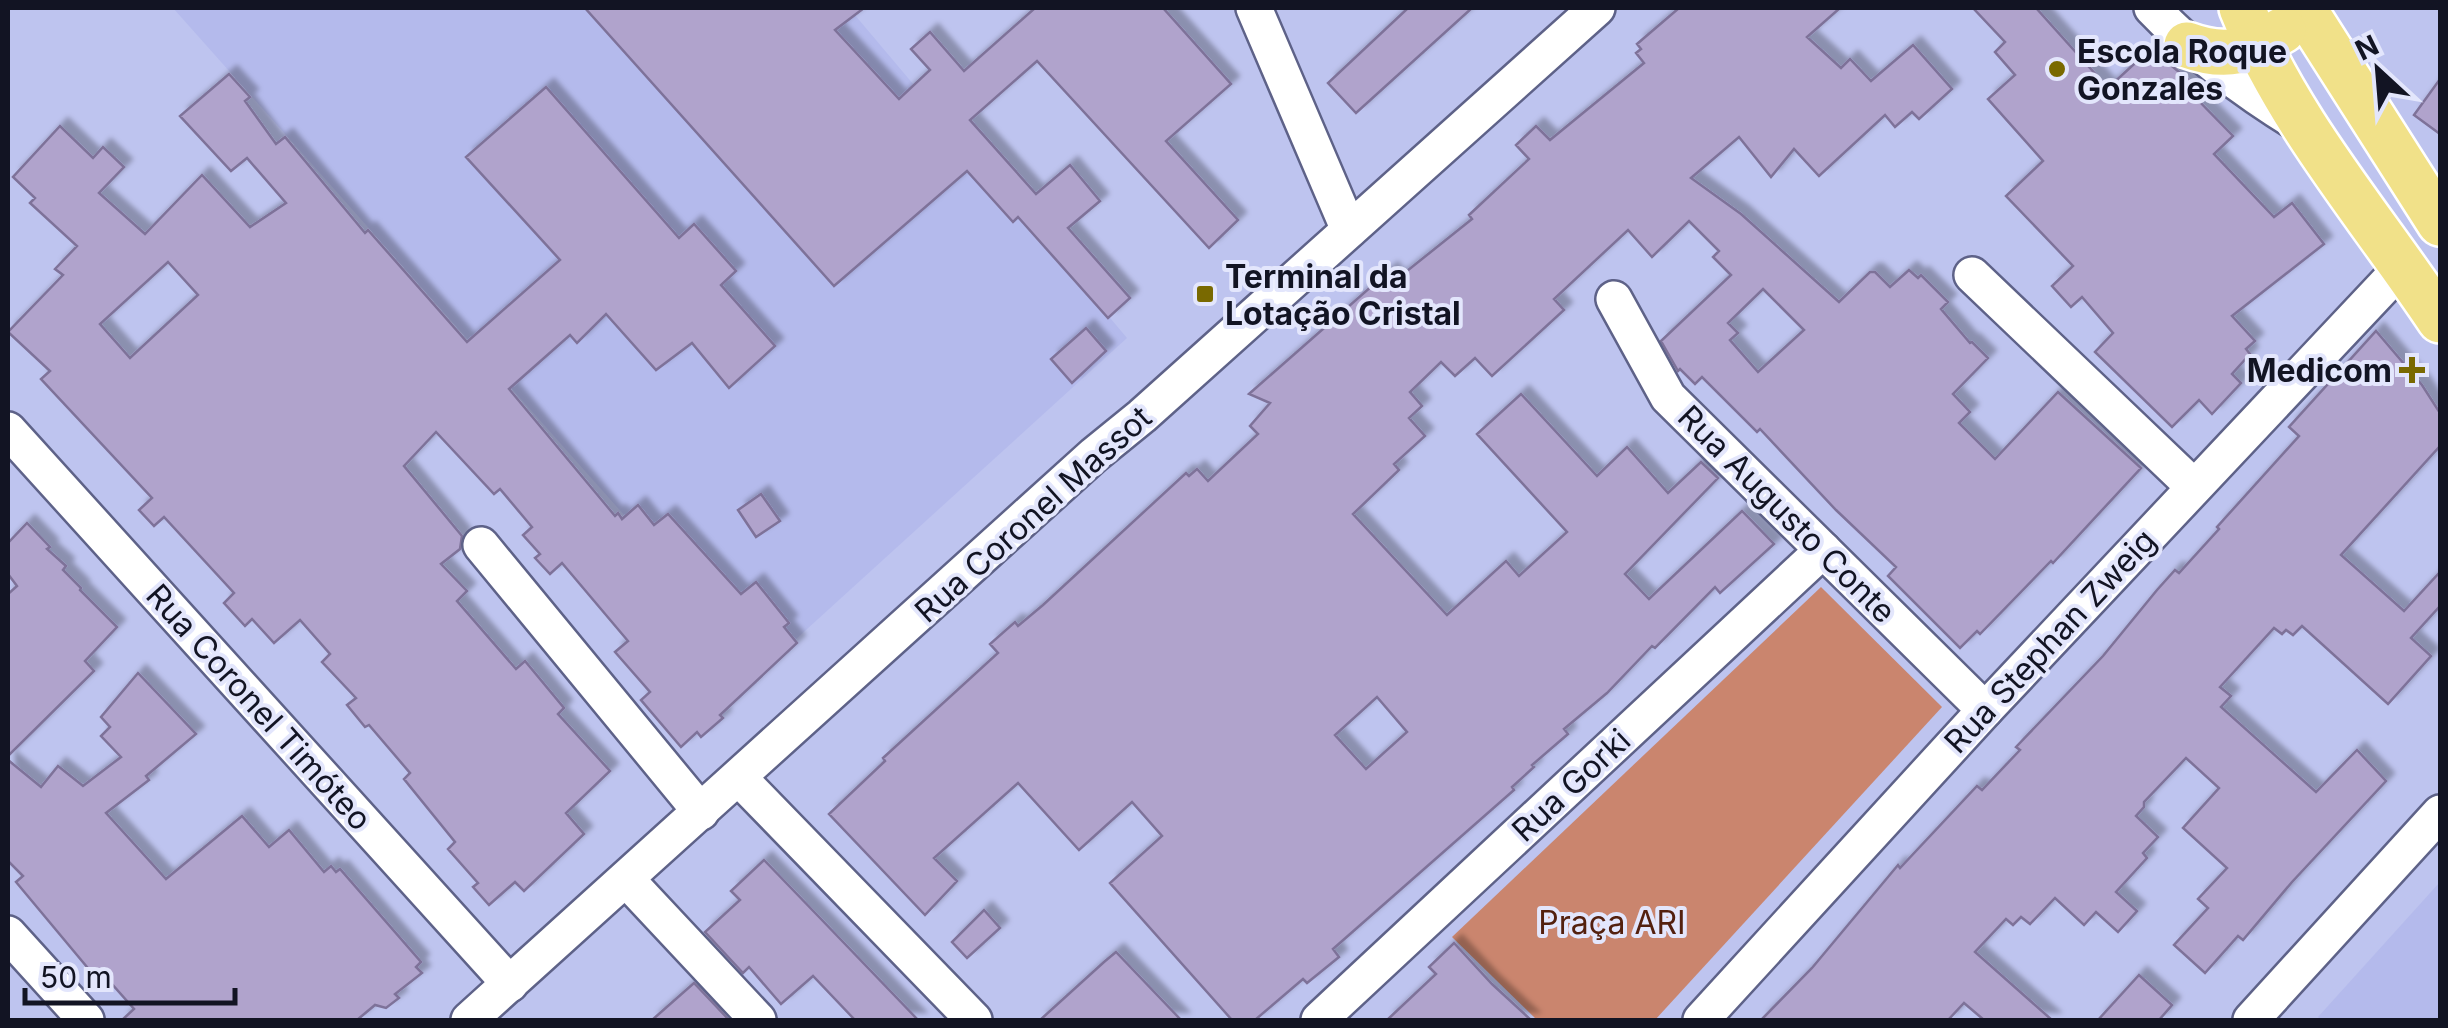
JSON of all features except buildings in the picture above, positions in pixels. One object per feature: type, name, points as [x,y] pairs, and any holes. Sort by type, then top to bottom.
[{"type":"main road","points":[[2187,45],[2227,54],[2250,26],[2305,12],[2440,223]]},
{"type":"main road","points":[[2250,26],[2305,127],[2440,320]]},
{"type":"street","points":[[1254,8],[1349,230]]},
{"type":"street","name":"Rua Coronel Massot","points":[[469,1020],[1094,455],[1597,8]]},
{"type":"street","points":[[2152,8],[2187,45],[2256,98],[2305,127]]},
{"type":"street","name":"Rua Stephan Zweig","points":[[1701,1020],[1985,710],[2404,265]]},
{"type":"street","points":[[1972,275],[2194,487]]},
{"type":"street","name":"Rua Augusto Conte","points":[[1614,300],[1668,398],[1985,710]]},
{"type":"street","name":"Rua Coronel Timóteo","points":[[15,454],[510,984]]},
{"type":"street","points":[[481,545],[701,812]]},
{"type":"street","name":"Rua Gorki","points":[[1319,1020],[1823,550]]},
{"type":"street","points":[[740,778],[974,1020]]},
{"type":"street","points":[[2250,1020],[2440,813]]},
{"type":"street","points":[[626,879],[758,1020]]},
{"type":"street","points":[[8,934],[86,1020]]},
{"type":"shaded area","points":[[173,8],[849,8],[1127,338],[762,670]]},
{"type":"shaded area","points":[[2440,882],[2440,1020],[2321,1020],[2318,1017]]},
{"type":"green space","name":"Praça ARI","points":[[1821,587],[1942,707],[1655,1020],[1537,1020],[1452,937]]},
{"type":"place","name":"Escola Roque Gonzales","points":[[2057,69]]},
{"type":"place","name":"Terminal da Lotação Cristal","points":[[1205,294]]},
{"type":"place","name":"Medicom","points":[[2412,370]]}]
